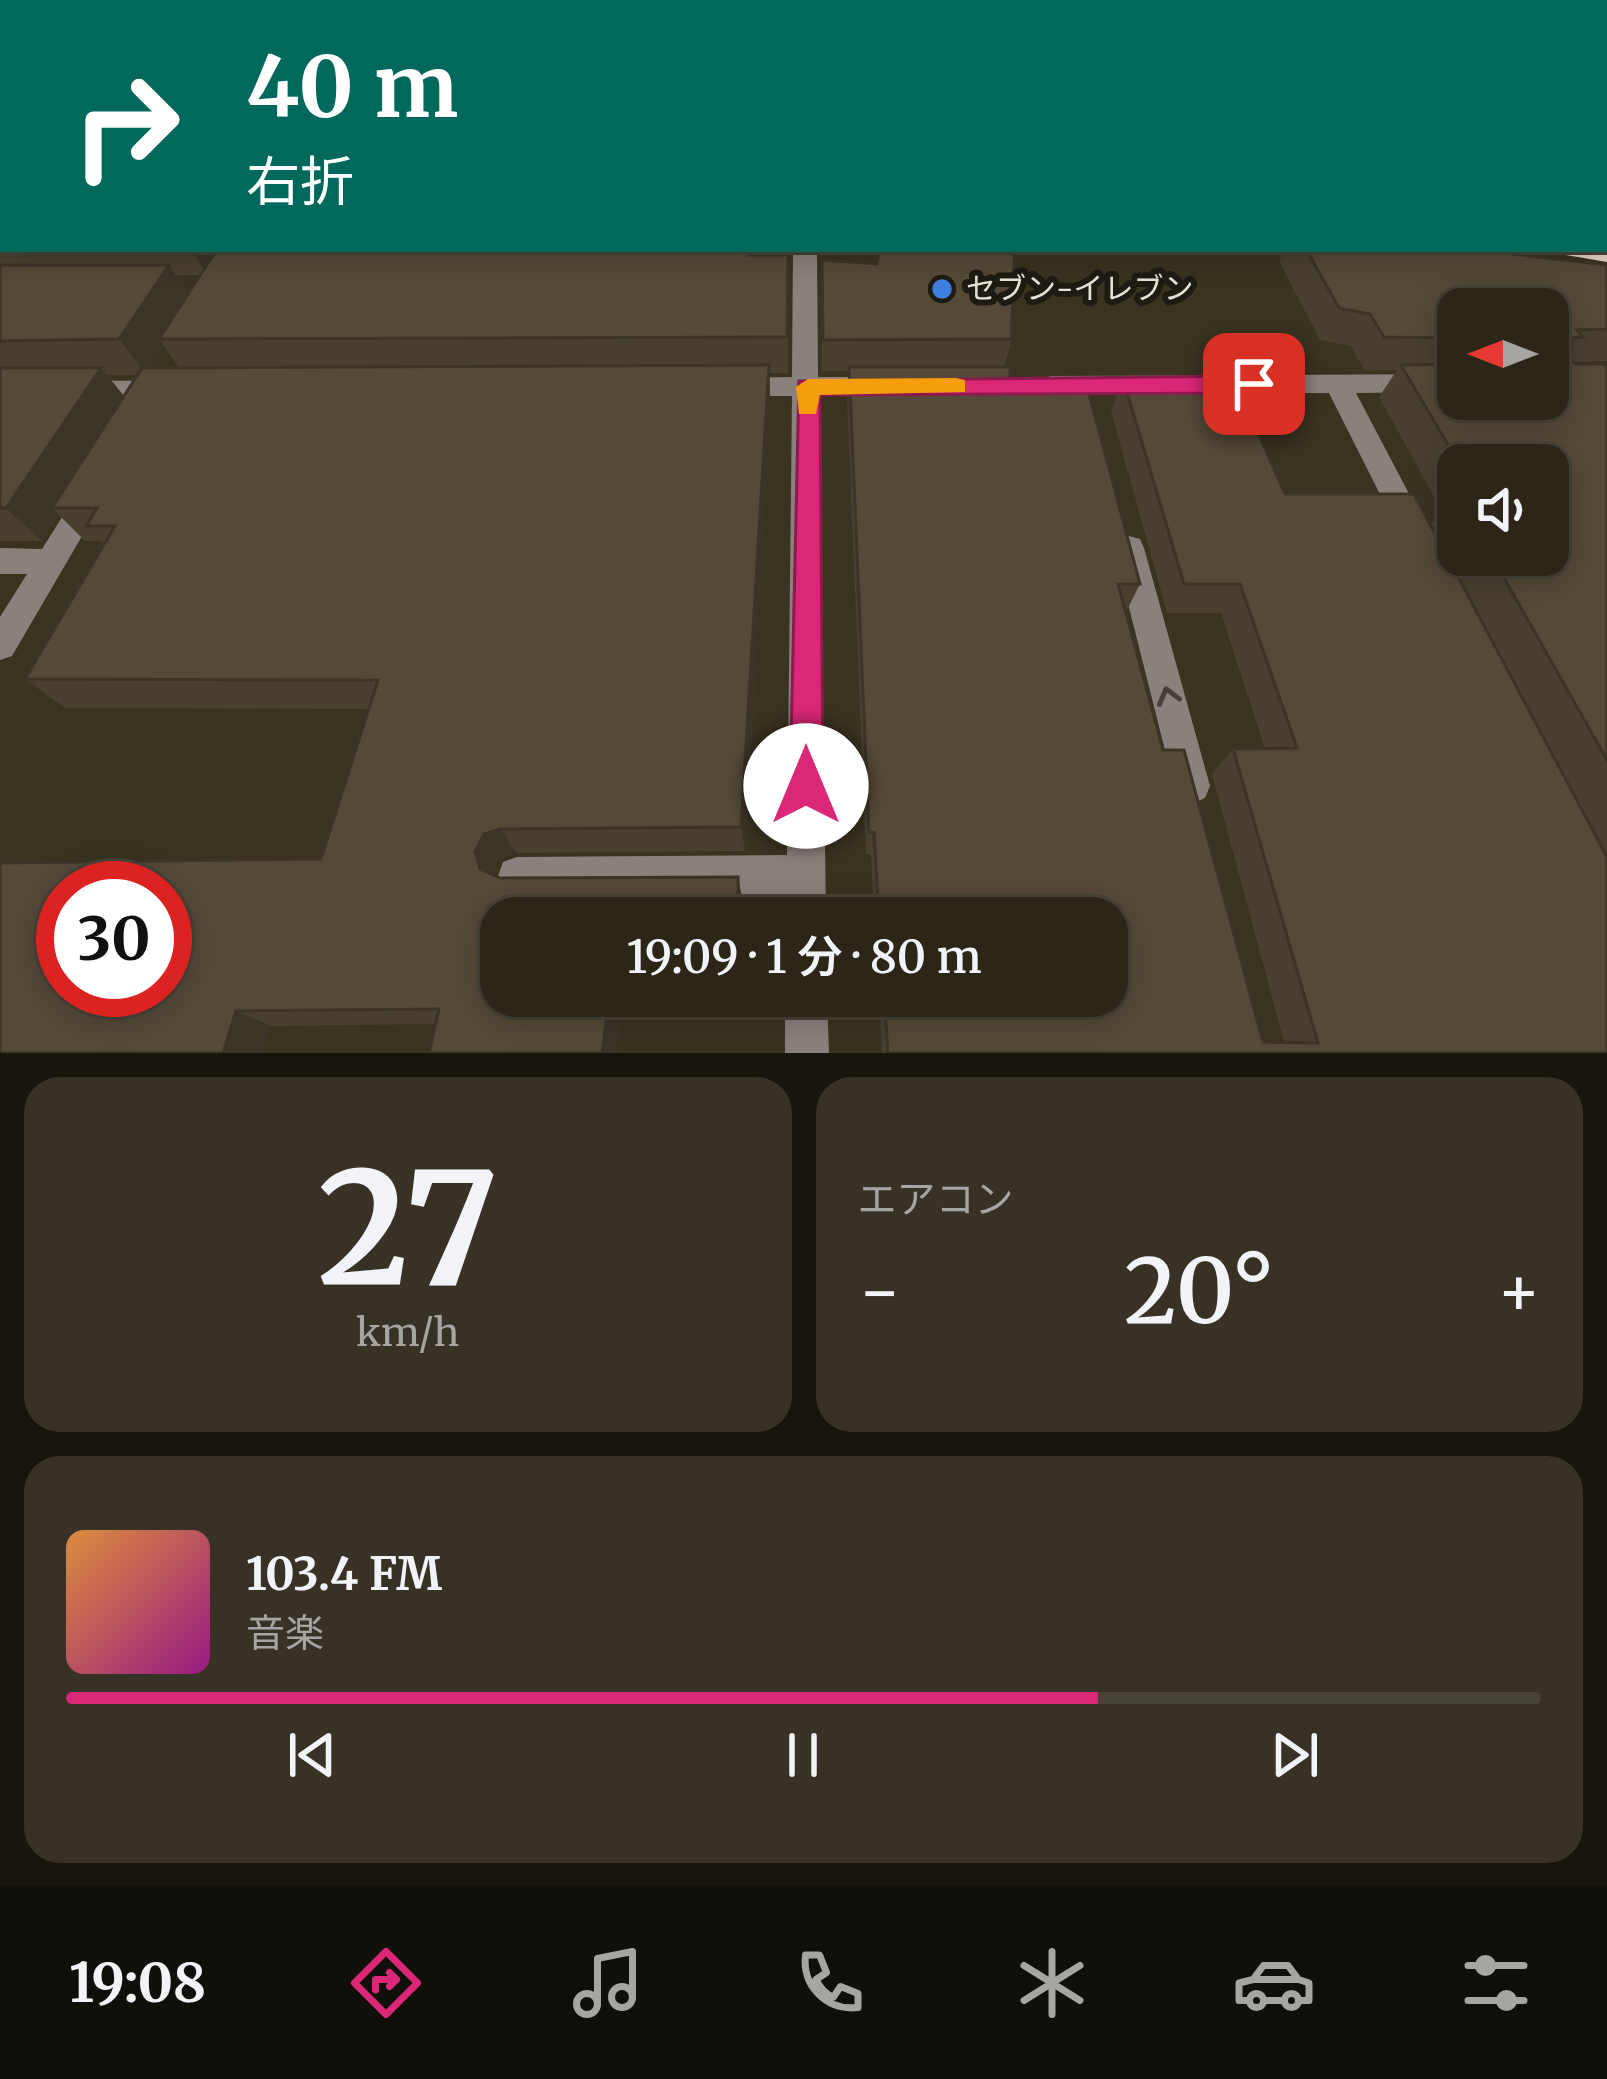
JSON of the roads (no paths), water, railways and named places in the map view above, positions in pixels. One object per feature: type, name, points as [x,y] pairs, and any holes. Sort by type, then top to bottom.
[{"type":"street","points":[[806,252],[806,897]]},
{"type":"street","points":[[0,389],[161,380],[201,389]]},
{"type":"street","points":[[132,428],[161,380]]},
{"type":"street","points":[[1016,386],[1089,397],[1437,383]]},
{"type":"street","points":[[1338,384],[1424,553]]},
{"type":"street","points":[[714,387],[924,386]]},
{"type":"street","points":[[0,646],[108,466]]},
{"type":"street","points":[[1123,523],[1202,823]]},
{"type":"street","points":[[0,561],[50,562]]},
{"type":"street","points":[[518,876],[806,874]]},
{"type":"street","points":[[806,1017],[806,1053]]},
{"type":"place","name":"セブン-イレブン","points":[[942,289]]}]
